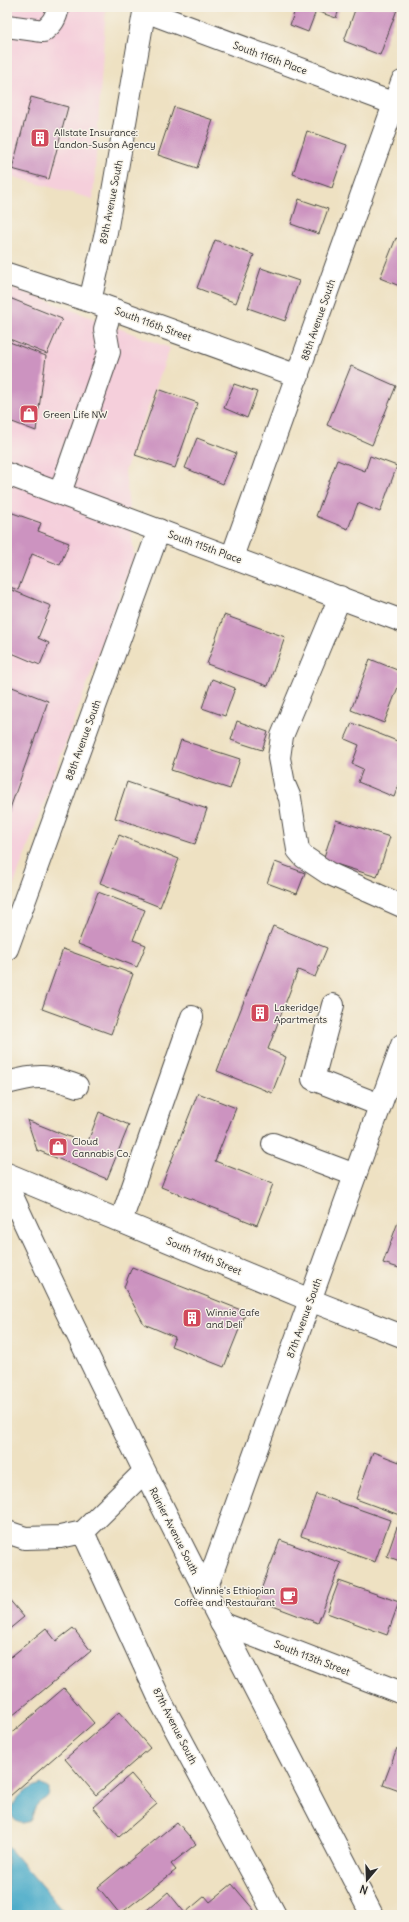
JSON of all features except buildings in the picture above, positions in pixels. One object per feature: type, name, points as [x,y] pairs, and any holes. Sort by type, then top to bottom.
[{"type":"street","points":[[7,26],[43,31],[52,24],[58,7]]},
{"type":"street","name":"South 116th Place","points":[[145,9],[394,104]]},
{"type":"street","name":"89th Avenue South","points":[[90,301],[106,232],[145,9]]},
{"type":"street","name":"88th Avenue South","points":[[232,557],[402,82]]},
{"type":"street","name":"South 116th Street","points":[[7,274],[90,301],[298,376]]},
{"type":"street","points":[[60,493],[109,352],[105,328],[111,309]]},
{"type":"street","name":"South 115th Place","points":[[7,474],[402,621]]},
{"type":"street","name":"88th Avenue South","points":[[7,949],[159,530]]},
{"type":"street","points":[[340,597],[282,736],[279,758],[290,798],[298,850],[304,857],[328,873],[402,906]]},
{"type":"street","points":[[333,1005],[313,1079],[380,1105]]},
{"type":"street","points":[[121,1221],[192,1017]]},
{"type":"street","name":"87th Avenue South","points":[[205,1592],[402,1045]]},
{"type":"street","points":[[7,1083],[31,1076],[52,1077],[76,1086]]},
{"type":"street","points":[[273,1144],[355,1175]]},
{"type":"street","name":"South 114th Street","points":[[7,1174],[310,1300],[402,1336]]},
{"type":"street","name":"Rainier Avenue South","points":[[7,1185],[50,1280],[144,1472],[372,1915]]},
{"type":"street","points":[[7,1532],[25,1538],[60,1537],[83,1532],[144,1472]]},
{"type":"street","name":"87th Avenue South","points":[[83,1532],[161,1702],[275,1915]]},
{"type":"street","name":"South 113th Street","points":[[221,1623],[401,1688]]},
{"type":"shaded area","points":[[7,7],[106,7],[93,199],[7,175]]},
{"type":"shaded area","points":[[7,285],[170,348],[125,471],[134,556],[7,904]]},
{"type":"water","points":[[41,1784],[49,1789],[47,1797],[38,1803],[30,1821],[21,1823],[16,1821],[11,1814],[12,1808],[18,1798],[26,1791]]},
{"type":"water","points":[[7,1846],[67,1915],[7,1915]]},
{"type":"place","name":"Allstate Insurance: Landon-Suson Agency","points":[[40,138]]},
{"type":"place","name":"Green Life NW","points":[[29,414]]},
{"type":"place","name":"Lakeridge Apartments","points":[[260,1013]]},
{"type":"place","name":"Cloud Cannabis Co.","points":[[58,1147]]},
{"type":"place","name":"Winnie Cafe and Deli","points":[[192,1318]]},
{"type":"place","name":"Winnie's Ethiopian Coffee and Restaurant","points":[[289,1596]]}]
